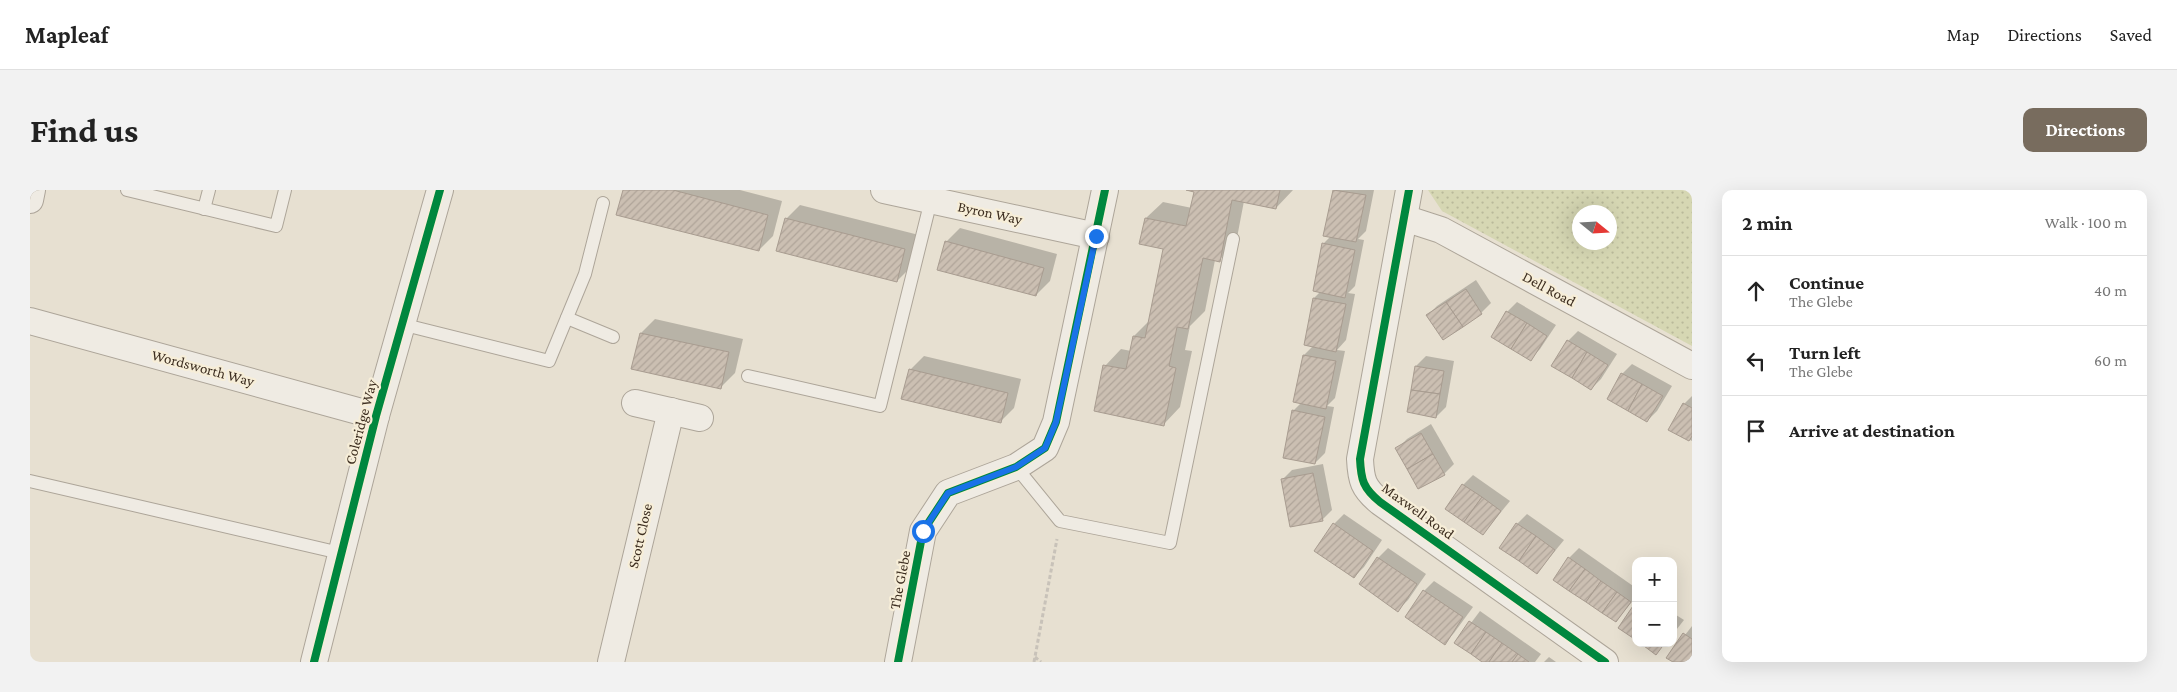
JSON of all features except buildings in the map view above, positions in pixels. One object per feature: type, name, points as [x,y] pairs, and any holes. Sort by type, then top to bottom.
[{"type":"street","points":[[30,200],[32,190]]},
{"type":"street","name":"Coleridge Way","points":[[314,662],[376,416],[440,190]]},
{"type":"street","name":"Byron Way","points":[[884,190],[1096,236]]},
{"type":"street","name":"The Glebe","points":[[898,662],[923,531],[948,493],[1016,467],[1045,448],[1056,422],[1105,190]]},
{"type":"street","name":"Maxwell Road","points":[[1409,190],[1360,458],[1361,477],[1367,492],[1605,662]]},
{"type":"street","name":"Dell Road","points":[[1404,218],[1441,230],[1692,366]]},
{"type":"street","name":"Wordsworth Way","points":[[30,320],[376,416]]},
{"type":"street","points":[[635,403],[700,418]]},
{"type":"street","name":"Scott Close","points":[[611,662],[671,411]]},
{"type":"lane","points":[[127,190],[276,226],[285,190]]},
{"type":"lane","points":[[204,210],[208,190]]},
{"type":"lane","points":[[748,376],[880,406],[930,200]]},
{"type":"lane","points":[[402,324],[549,361],[585,274],[603,203]]},
{"type":"lane","points":[[1016,467],[1060,521],[1170,543],[1233,239]]},
{"type":"lane","points":[[567,318],[613,337]]},
{"type":"lane","points":[[30,481],[340,553]]},
{"type":"path","points":[[1034,662],[1060,521]]},
{"type":"path","points":[[1035,656],[1041,662]]},
{"type":"green space","points":[[1428,190],[1692,190],[1692,346],[1442,211]]},
{"type":"cycle path","points":[[314,662],[376,416],[440,190]]},
{"type":"cycle path","points":[[898,662],[923,531],[948,493],[1016,467],[1045,448],[1056,422],[1105,190]]},
{"type":"cycle path","points":[[1409,190],[1360,459],[1361,473],[1366,488],[1380,502],[1605,662]]},
{"type":"route","points":[[923,531],[948,493],[1016,467],[1045,448],[1056,422],[1096,236]]}]
